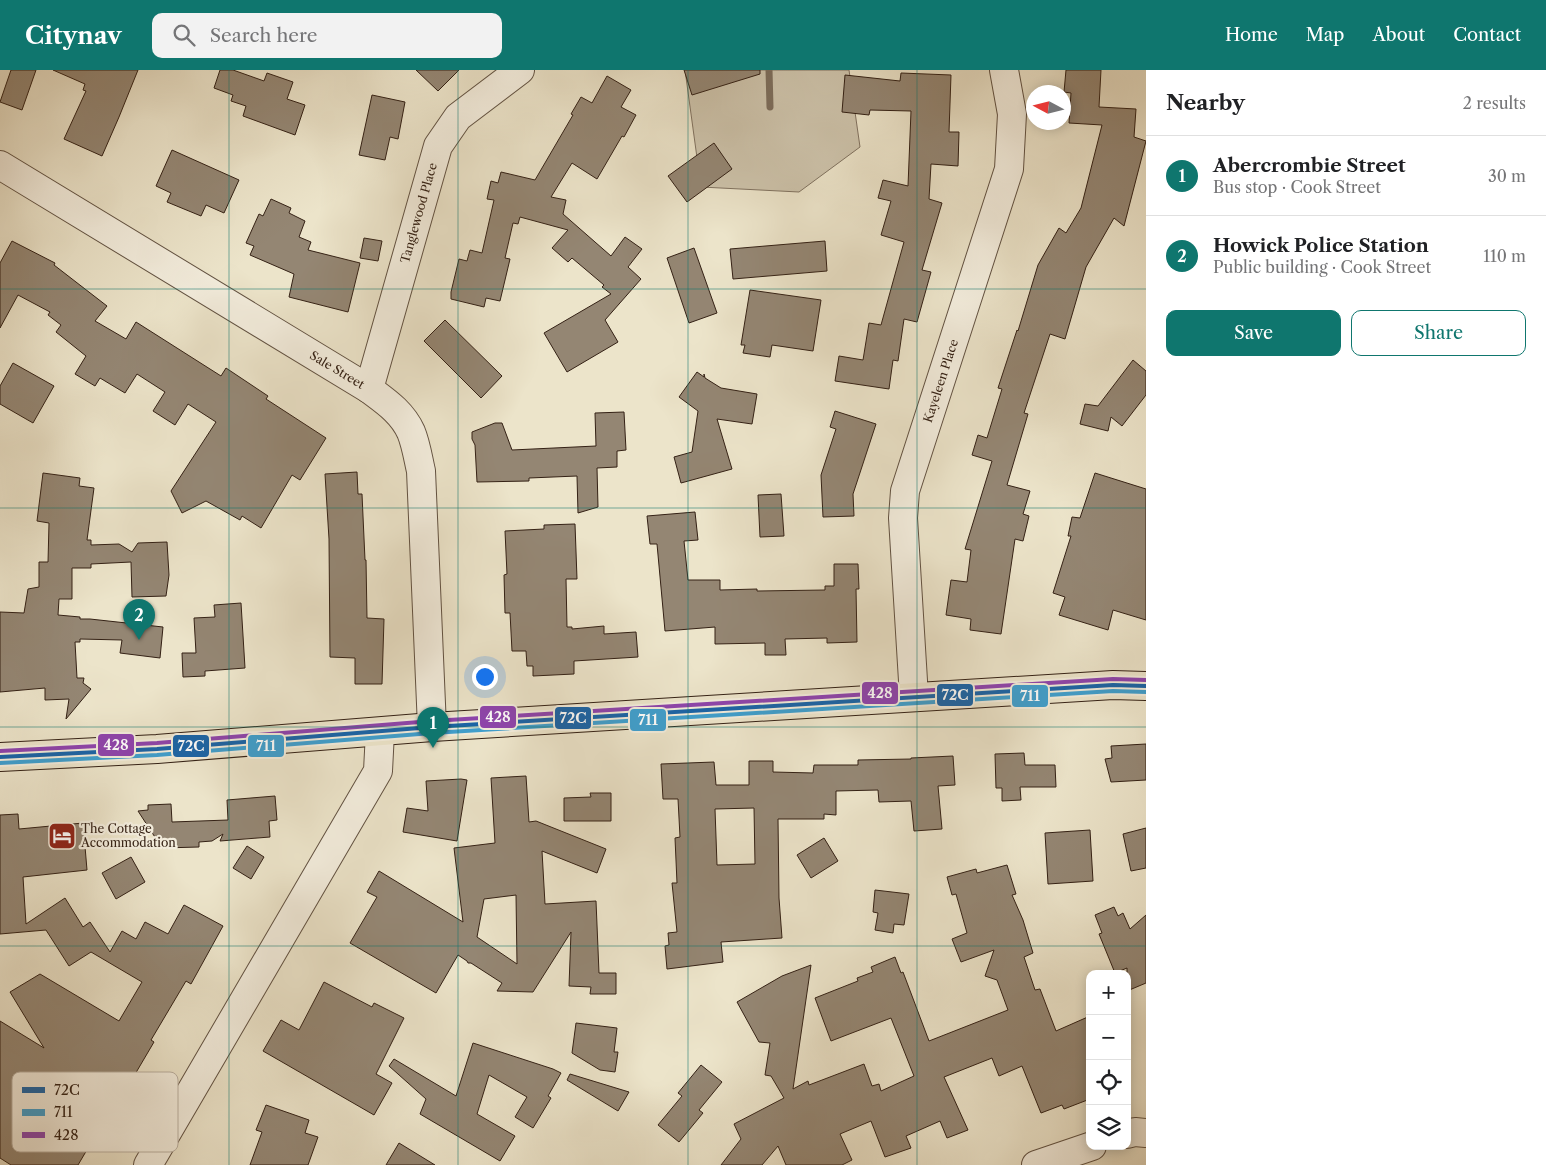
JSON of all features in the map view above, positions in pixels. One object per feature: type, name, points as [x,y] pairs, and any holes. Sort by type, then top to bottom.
[{"type":"main road","points":[[0,757],[157,749],[432,727],[914,697],[1113,685],[1146,686]]},
{"type":"street","name":"Tanglewood Place","points":[[369,389],[438,146],[458,117],[520,70]]},
{"type":"street","name":"Kayeleen Place","points":[[914,697],[903,518],[905,491],[1008,169],[1012,114],[1004,70]]},
{"type":"street","name":"Sale Street","points":[[0,165],[369,389],[403,418],[411,433],[421,471],[432,727]]},
{"type":"street","points":[[178,1113],[378,770],[380,732]]},
{"type":"street","points":[[1131,1133],[1146,1134]]},
{"type":"street","points":[[1036,1165],[1086,1148]]},
{"type":"street","points":[[148,1165],[156,1152]]},
{"type":"shaded area","points":[[685,70],[849,70],[860,147],[799,192],[701,187]]},
{"type":"building","points":[[11,70],[36,70],[22,110],[0,102]]},
{"type":"building","points":[[53,70],[138,70],[102,156],[64,139],[86,91],[83,90],[85,84]]},
{"type":"building","points":[[220,70],[233,70],[264,81],[267,73],[293,82],[287,99],[305,105],[295,135],[243,116],[246,106],[231,101],[233,95],[214,88]]},
{"type":"building","points":[[416,70],[459,70],[438,91]]},
{"type":"building","points":[[684,70],[760,70],[760,74],[692,95]]},
{"type":"building","points":[[1066,70],[1101,70],[1099,107],[1136,109],[1134,137],[1146,141],[1124,226],[1114,218],[1086,267],[1065,339],[1050,334],[1024,413],[1028,414],[1007,485],[1030,491],[1023,514],[1029,516],[1023,541],[1015,539],[1001,634],[970,630],[971,619],[946,615],[951,580],[967,582],[971,550],[965,549],[992,461],[972,455],[978,435],[987,438],[1002,389],[998,388],[1038,265],[1059,228],[1066,233],[1081,208],[1102,125],[1071,123],[1071,85],[1065,85]]},
{"type":"building","points":[[901,73],[951,75],[949,132],[959,132],[958,166],[931,164],[929,199],[942,203],[922,270],[931,272],[917,322],[904,319],[898,361],[893,360],[889,389],[835,381],[839,356],[863,360],[869,323],[881,325],[904,242],[881,235],[891,201],[878,198],[883,180],[908,186],[911,111],[870,110],[869,115],[842,112],[845,75],[900,81]]},
{"type":"building","points":[[607,76],[631,90],[621,107],[636,115],[597,179],[572,163],[551,197],[566,200],[563,214],[611,256],[625,237],[642,249],[628,267],[641,279],[605,320],[618,342],[567,372],[544,333],[611,294],[602,287],[604,285],[572,258],[568,262],[552,248],[568,230],[520,217],[518,224],[513,223],[505,258],[510,259],[500,301],[486,298],[484,307],[451,299],[451,292],[459,259],[467,261],[470,250],[482,253],[494,200],[487,199],[491,181],[498,183],[501,172],[535,180],[573,115],[571,114],[581,97],[592,103]]},
{"type":"building","points":[[372,95],[405,102],[398,139],[390,137],[385,160],[359,155]]},
{"type":"building","points":[[714,143],[732,169],[687,202],[668,176]]},
{"type":"building","points":[[172,150],[239,180],[224,213],[206,205],[201,216],[167,202],[171,193],[156,186]]},
{"type":"building","points":[[271,199],[291,208],[289,213],[305,221],[299,237],[311,242],[308,250],[360,263],[348,312],[289,297],[294,274],[250,255],[254,246],[246,243],[259,214],[263,216]]},
{"type":"building","points":[[364,238],[382,241],[378,261],[360,258]]},
{"type":"building","points":[[12,241],[55,263],[54,265],[107,306],[95,321],[126,339],[136,322],[221,376],[226,368],[268,396],[266,399],[326,438],[300,480],[292,475],[261,528],[242,516],[240,520],[206,501],[182,513],[171,491],[216,422],[188,404],[175,425],[153,411],[165,392],[137,374],[125,393],[100,378],[95,386],[75,374],[86,356],[56,332],[61,325],[48,315],[50,312],[18,295],[0,328],[0,263]]},
{"type":"building","points":[[825,241],[827,271],[733,279],[730,249]]},
{"type":"building","points":[[694,248],[717,313],[689,323],[667,258]]},
{"type":"building","points":[[750,290],[821,300],[813,351],[772,345],[770,357],[743,353],[745,345],[741,345]]},
{"type":"building","points":[[445,320],[502,376],[481,398],[424,341]]},
{"type":"building","points":[[1133,360],[1146,371],[1146,395],[1122,426],[1111,417],[1108,431],[1080,424],[1085,404],[1098,406]]},
{"type":"building","points":[[13,363],[54,386],[33,423],[0,404],[0,386]]},
{"type":"building","points":[[697,372],[704,377],[704,374],[705,378],[721,388],[757,394],[752,424],[717,419],[732,469],[681,483],[674,457],[692,452],[698,411],[679,397]]},
{"type":"building","points":[[835,411],[876,424],[853,494],[854,516],[823,517],[821,475],[836,429],[830,427]]},
{"type":"building","points":[[624,412],[626,450],[617,451],[617,467],[597,468],[598,507],[578,513],[577,476],[529,478],[529,481],[477,482],[475,445],[472,439],[472,432],[495,423],[502,423],[512,450],[596,446],[595,413]]},
{"type":"building","points":[[357,472],[358,494],[362,494],[367,618],[384,619],[382,684],[355,684],[355,658],[330,657],[329,539],[325,474]]},
{"type":"building","points":[[43,473],[80,478],[79,486],[94,488],[87,540],[91,540],[91,545],[119,544],[132,552],[138,543],[167,542],[169,575],[166,596],[132,597],[131,562],[91,564],[91,568],[72,568],[72,599],[59,599],[58,615],[163,627],[160,658],[120,653],[122,640],[80,639],[80,642],[75,642],[77,678],[84,678],[83,683],[91,689],[66,719],[69,699],[45,700],[45,688],[0,692],[0,612],[24,613],[28,589],[39,587],[39,562],[48,562],[49,523],[37,521]]},
{"type":"building","points":[[1095,473],[1146,489],[1146,620],[1113,610],[1108,630],[1059,615],[1065,597],[1053,593],[1071,536],[1068,536],[1072,517],[1080,518]]},
{"type":"building","points":[[781,494],[784,536],[760,537],[758,495]]},
{"type":"building","points":[[695,512],[698,540],[684,541],[688,580],[720,580],[720,590],[825,590],[825,586],[834,586],[834,564],[858,564],[859,589],[856,589],[857,642],[827,643],[827,638],[785,639],[786,655],[765,655],[765,643],[715,644],[715,627],[665,631],[657,544],[650,544],[647,516]]},
{"type":"building","points":[[575,524],[577,579],[566,579],[567,627],[572,627],[572,629],[604,626],[604,634],[636,632],[638,657],[574,661],[574,674],[533,676],[533,666],[527,666],[526,651],[512,651],[510,613],[505,613],[504,575],[507,574],[505,531],[544,529],[544,525]]},
{"type":"building","points":[[241,603],[245,668],[205,671],[205,676],[183,677],[182,653],[196,653],[194,618],[215,617],[214,605]]},
{"type":"building","points":[[1146,744],[1146,780],[1111,782],[1105,759],[1112,758],[1111,746]]},
{"type":"building","points":[[1024,753],[1025,765],[1055,765],[1056,787],[1020,787],[1021,800],[1002,801],[1002,788],[996,788],[995,754]]},
{"type":"building","points":[[953,756],[955,785],[938,786],[942,829],[914,831],[911,801],[879,802],[878,790],[836,791],[836,815],[824,814],[824,819],[778,819],[779,898],[782,938],[721,942],[723,962],[667,969],[665,946],[669,945],[668,933],[677,932],[672,883],[677,883],[675,838],[680,837],[678,799],[663,799],[661,764],[714,762],[716,785],[749,785],[749,761],[773,761],[773,772],[813,773],[814,765],[858,765],[858,760]],"holes":[[[754,808],[755,864],[717,865],[715,809]]]},
{"type":"building","points":[[526,776],[529,822],[536,821],[606,849],[597,873],[542,851],[545,904],[596,901],[599,973],[616,973],[616,994],[590,994],[591,987],[569,986],[571,932],[533,992],[497,991],[502,983],[458,955],[436,993],[350,943],[377,897],[367,892],[379,871],[463,922],[454,848],[495,843],[491,778]],"holes":[[[516,895],[517,964],[477,937],[484,899]]]},
{"type":"building","points":[[467,780],[457,841],[403,832],[407,808],[428,811],[426,781]]},
{"type":"building","points":[[590,793],[611,793],[611,821],[564,821],[564,798],[591,797]]},
{"type":"building","points":[[275,796],[277,820],[269,821],[270,837],[220,841],[223,834],[212,841],[199,842],[199,847],[162,848],[138,811],[148,810],[148,805],[171,804],[172,822],[228,820],[227,800]]},
{"type":"building","points":[[18,814],[19,829],[83,823],[87,870],[23,877],[26,924],[65,898],[83,927],[90,922],[110,952],[122,931],[136,939],[145,922],[168,934],[184,905],[223,926],[191,984],[186,981],[151,1040],[154,1042],[136,1072],[12,1072],[12,1152],[86,1152],[78,1165],[11,1165],[0,1158],[0,1021],[44,1048],[10,992],[40,974],[119,1021],[142,982],[91,952],[69,966],[46,930],[0,934],[0,815]]},
{"type":"building","points":[[1146,828],[1146,868],[1131,871],[1123,834]]},
{"type":"building","points":[[1090,830],[1093,881],[1048,884],[1045,833]]},
{"type":"building","points":[[824,838],[838,861],[811,878],[797,855]]},
{"type":"building","points":[[247,846],[264,857],[251,879],[233,868]]},
{"type":"building","points":[[131,857],[145,882],[116,899],[102,873]]},
{"type":"building","points":[[1007,865],[1016,894],[1012,895],[1023,920],[1033,953],[1024,957],[1035,990],[1040,989],[1056,1031],[1086,1018],[1086,1101],[1064,1109],[1062,1105],[1041,1113],[1022,1066],[999,1076],[992,1058],[944,1077],[968,1130],[947,1138],[940,1121],[906,1136],[911,1148],[885,1157],[871,1121],[840,1134],[852,1160],[842,1165],[786,1165],[778,1146],[762,1165],[721,1165],[741,1139],[734,1124],[784,1098],[771,1076],[765,1075],[770,1043],[759,1042],[737,1002],[782,976],[811,965],[793,1089],[808,1081],[809,1085],[864,1064],[872,1086],[879,1084],[881,1091],[914,1076],[891,1018],[831,1041],[815,998],[858,981],[857,978],[873,972],[871,967],[895,957],[901,973],[903,972],[929,1041],[1008,1010],[997,980],[985,976],[994,950],[961,962],[952,939],[967,933],[956,894],[952,895],[947,877],[976,869],[977,873]]},
{"type":"building","points":[[875,890],[909,894],[904,925],[894,924],[893,933],[875,930],[878,913],[873,912]]},
{"type":"building","points":[[1114,907],[1118,916],[1123,913],[1130,929],[1146,915],[1146,983],[1131,989],[1131,970],[1127,970],[1127,968],[1114,970],[1099,934],[1102,933],[1095,915]]},
{"type":"building","points":[[324,982],[372,1007],[374,1003],[404,1018],[376,1074],[392,1083],[374,1115],[263,1051],[281,1020],[299,1030]]},
{"type":"building","points":[[576,1023],[617,1028],[614,1052],[618,1052],[615,1072],[600,1070],[572,1053]]},
{"type":"building","points":[[473,1043],[561,1073],[548,1096],[551,1098],[533,1128],[515,1117],[527,1097],[489,1075],[477,1114],[515,1136],[500,1161],[420,1114],[426,1099],[389,1066],[394,1059],[456,1096]]},
{"type":"building","points":[[701,1065],[722,1082],[699,1110],[703,1113],[679,1142],[658,1125],[682,1096],[678,1093]]},
{"type":"building","points":[[570,1074],[629,1092],[618,1111],[567,1080]]},
{"type":"building","points":[[266,1105],[309,1120],[305,1133],[318,1137],[308,1165],[250,1165],[262,1132],[256,1130]]},
{"type":"building","points":[[399,1143],[435,1165],[386,1165]]},
{"type":"waterway","points":[[769,70],[770,107]]},
{"type":"transit line","name":"428","points":[[0,751],[157,743],[432,721],[1113,679],[1146,680]]},
{"type":"transit line","name":"72C","points":[[0,757],[157,749],[432,727],[1113,685],[1146,686]]},
{"type":"transit line","name":"711","points":[[0,763],[157,755],[432,733],[1113,691],[1146,692]]},
{"type":"place","name":"Howick Police Station","points":[[139,640]]},
{"type":"place","name":"Abercrombie Street","points":[[433,748]]},
{"type":"place","name":"The Cottage Accommodation","points":[[62,836]]}]
